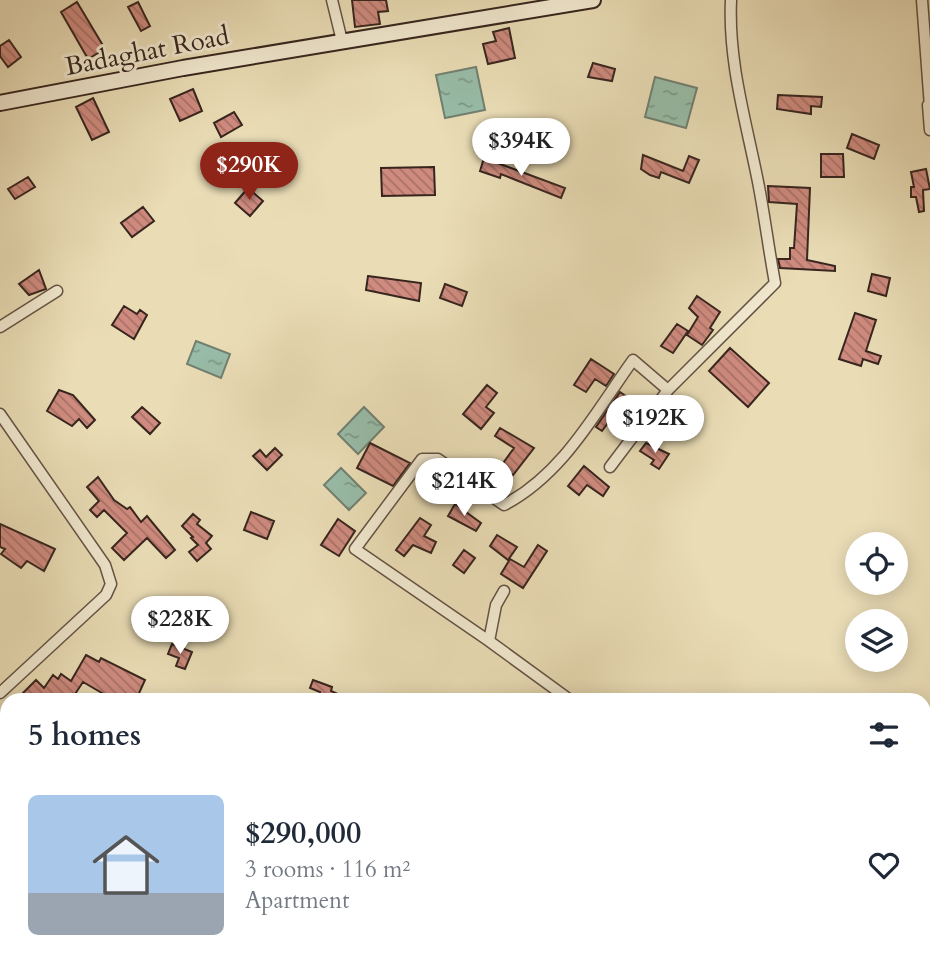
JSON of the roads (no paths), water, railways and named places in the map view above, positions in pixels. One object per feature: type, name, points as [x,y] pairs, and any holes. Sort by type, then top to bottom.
[{"type":"main road","name":"Badaghat Road","points":[[0,103],[342,41],[593,0]]},
{"type":"street","points":[[332,0],[342,41]]},
{"type":"street","points":[[610,467],[668,390],[775,283],[759,186],[739,99],[730,28],[731,0]]},
{"type":"street","points":[[922,0],[930,130]]},
{"type":"street","points":[[0,327],[57,291]]},
{"type":"street","points":[[561,693],[489,640],[355,549],[422,459],[438,459],[503,505],[521,496],[562,462],[633,360],[668,390]]},
{"type":"street","points":[[0,414],[104,565],[111,584],[106,595],[0,693]]},
{"type":"street","points":[[489,640],[496,605],[505,591]]},
{"type":"water","points":[[476,67],[485,110],[445,118],[436,75]]},
{"type":"water","points":[[655,77],[697,88],[686,128],[645,117]]},
{"type":"water","points":[[196,341],[230,354],[221,378],[187,364]]},
{"type":"water","points":[[364,407],[384,427],[358,454],[338,434]]},
{"type":"water","points":[[341,468],[366,493],[349,510],[324,485]]}]
